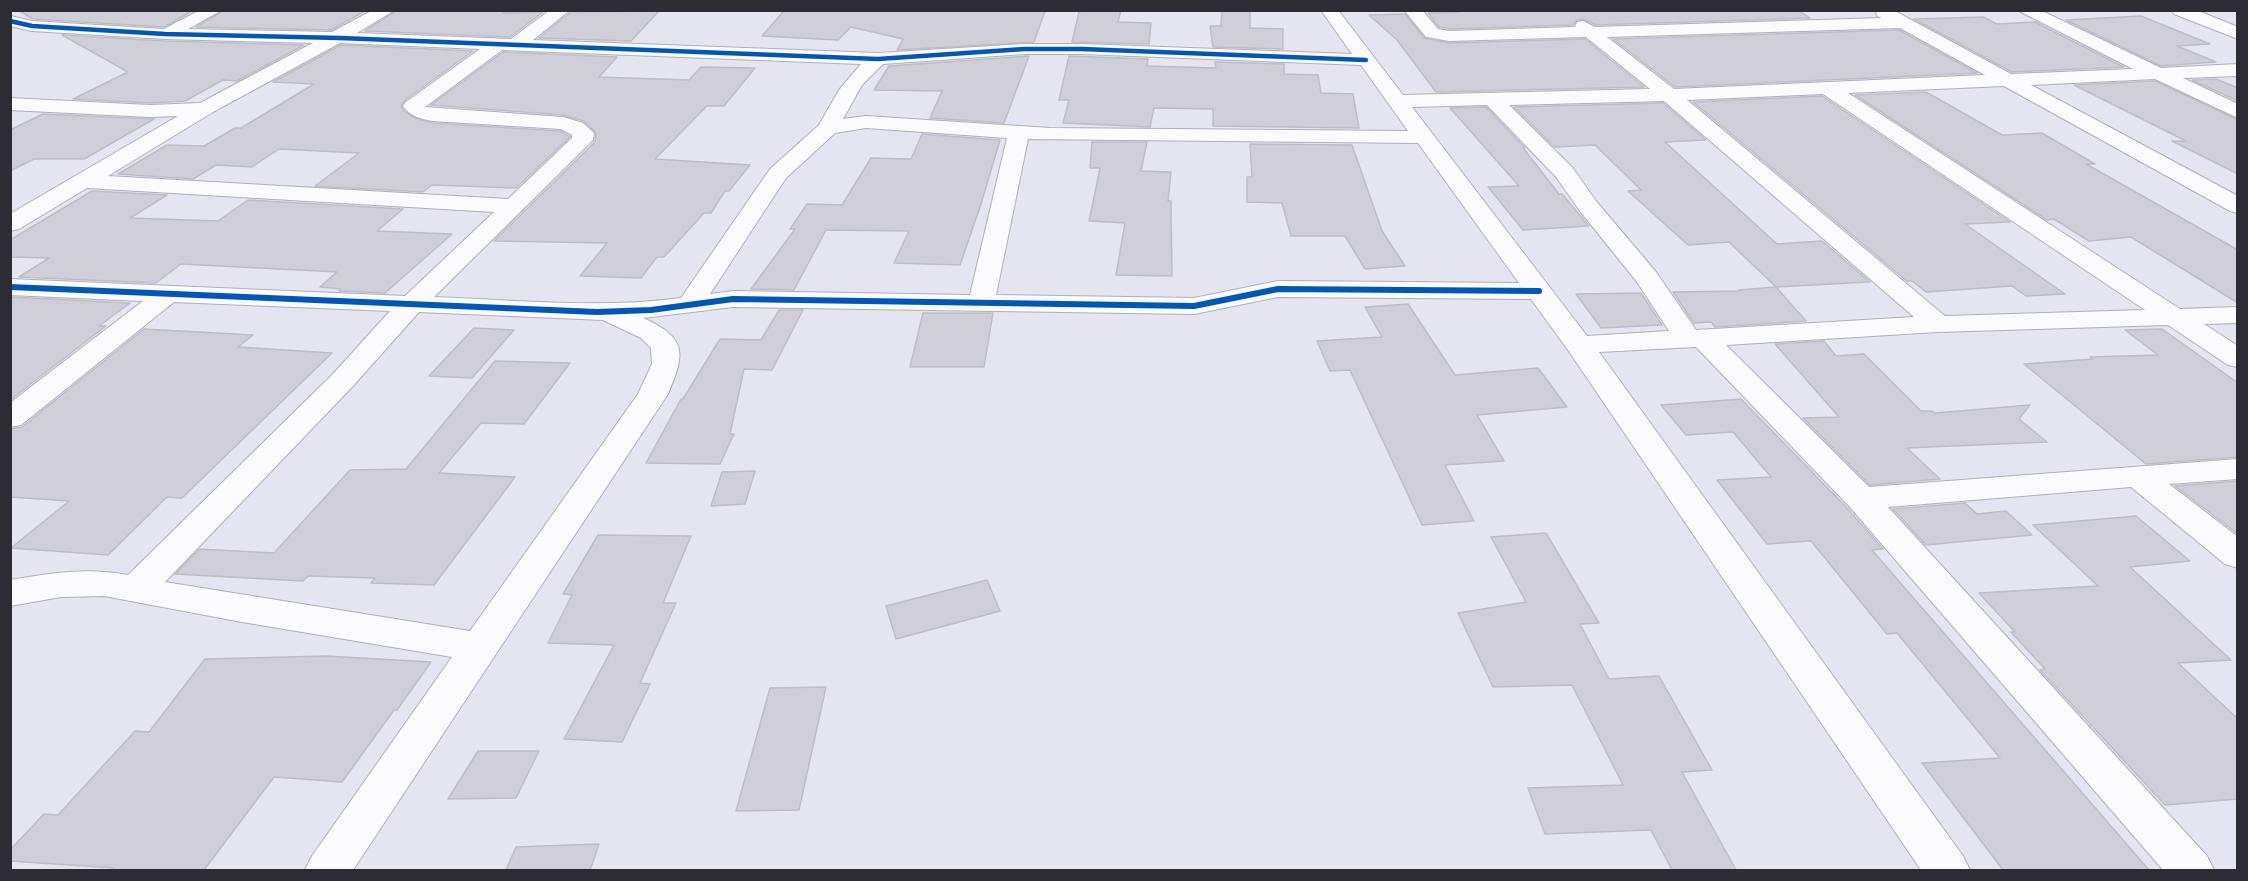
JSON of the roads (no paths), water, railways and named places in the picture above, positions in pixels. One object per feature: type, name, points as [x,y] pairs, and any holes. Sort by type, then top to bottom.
[{"type":"street","points":[[165,34],[214,10]]},
{"type":"street","points":[[10,224],[206,108],[340,38],[387,10]]},
{"type":"street","points":[[136,589],[343,380],[411,305],[582,140],[583,133],[576,127],[563,123],[432,116],[418,112],[413,106],[562,10]]},
{"type":"street","points":[[1329,10],[1580,345],[1947,870]]},
{"type":"street","points":[[1412,10],[1432,33],[1449,36],[1901,22]]},
{"type":"street","points":[[1564,10],[1669,95],[1938,324]]},
{"type":"street","points":[[1879,10],[2238,206]]},
{"type":"street","points":[[2025,10],[2238,112]]},
{"type":"street","points":[[2180,10],[2238,34]]},
{"type":"street","points":[[10,21],[32,26],[165,34],[340,38],[878,59],[1024,49],[1082,49],[1366,60]]},
{"type":"street","points":[[691,303],[778,174],[828,128],[842,101],[865,68],[878,59]]},
{"type":"street","points":[[1398,101],[1669,95],[2238,70]]},
{"type":"street","points":[[1826,87],[2238,359]]},
{"type":"street","points":[[1492,99],[1564,172],[1588,206],[1696,339],[1861,498],[2191,870]]},
{"type":"street","points":[[10,104],[150,111],[206,108]]},
{"type":"street","points":[[828,128],[866,122],[1020,132],[1187,136],[1425,137]]},
{"type":"street","points":[[981,304],[1020,132]]},
{"type":"street","points":[[82,182],[514,206]]},
{"type":"street","points":[[10,287],[605,312],[651,310],[733,299],[1194,306],[1278,289],[1539,291]]},
{"type":"street","points":[[10,418],[168,294]]},
{"type":"street","points":[[328,870],[653,394],[666,364],[665,346],[651,332],[605,312]]},
{"type":"street","points":[[1580,345],[1938,324],[2238,315]]},
{"type":"street","points":[[1861,498],[2238,469]]},
{"type":"street","points":[[2139,477],[2238,556]]},
{"type":"street","points":[[10,593],[80,583],[104,583],[479,647]]}]
